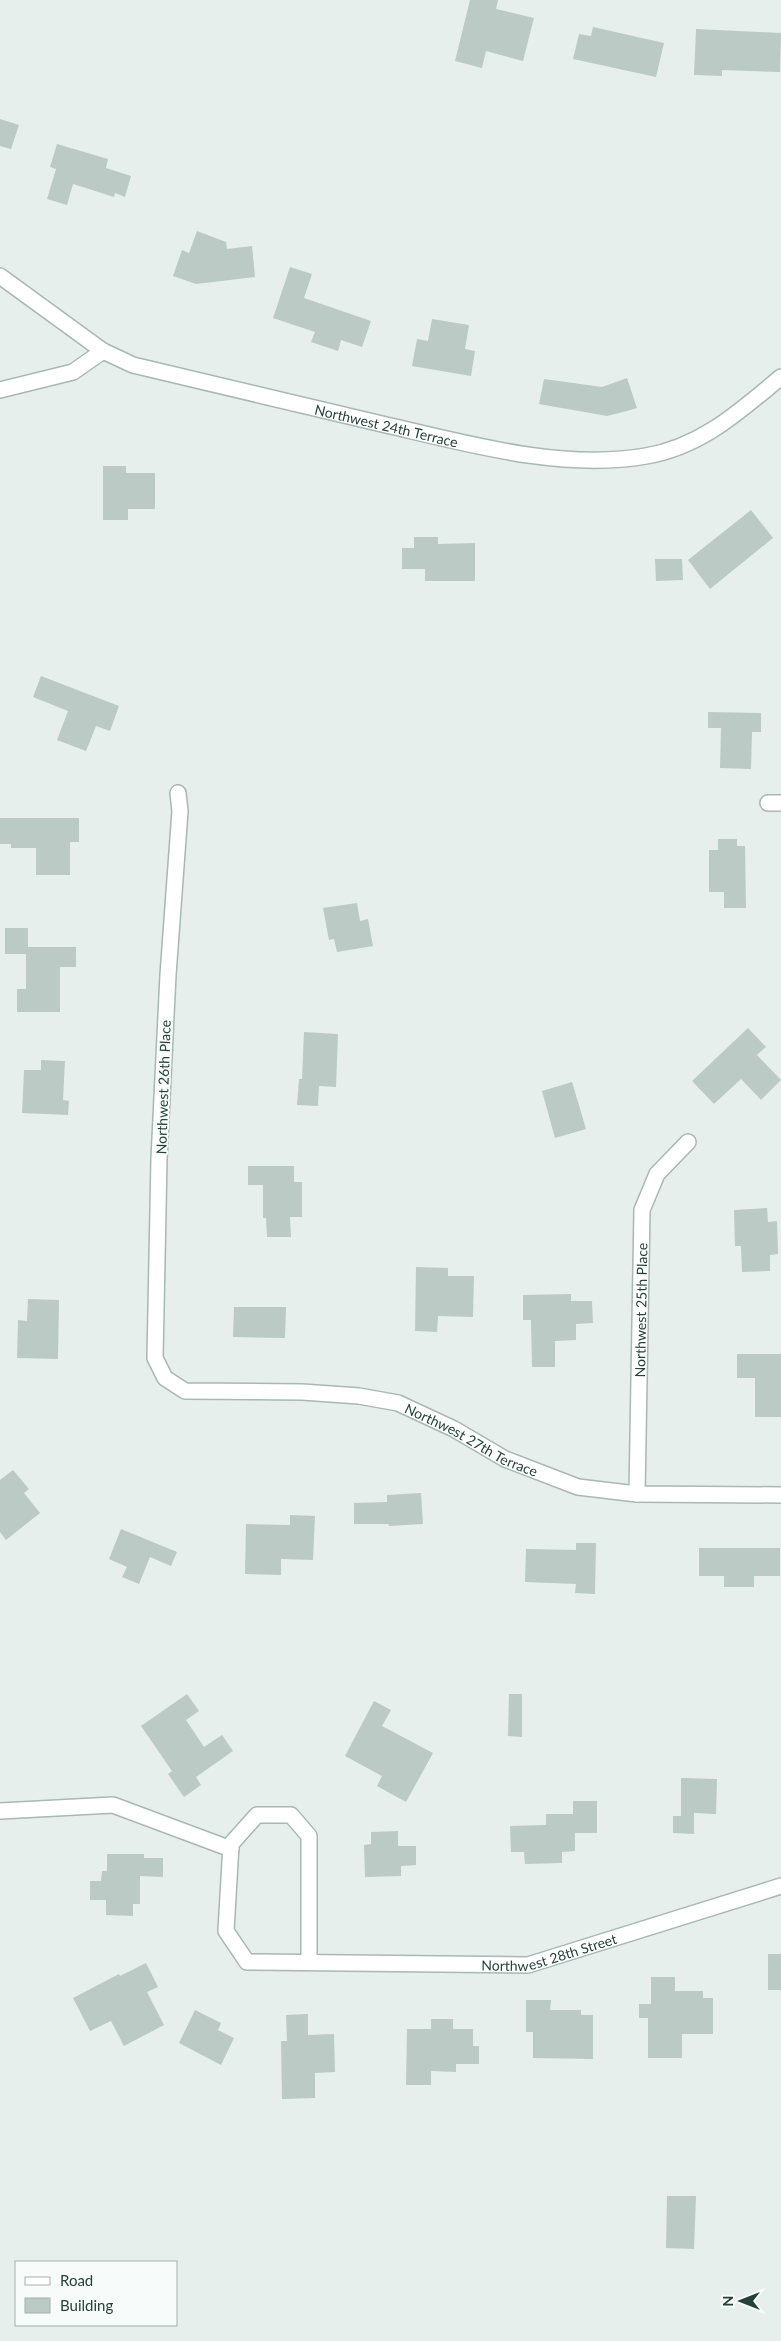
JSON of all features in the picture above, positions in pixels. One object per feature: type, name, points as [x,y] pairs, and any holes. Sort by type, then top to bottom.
[{"type":"street","name":"Northwest 24th Terrace","points":[[0,276],[103,351],[133,365],[462,442],[539,456],[606,461],[648,456],[687,444],[726,423],[781,377]]},
{"type":"street","points":[[0,390],[73,372],[103,351]]},
{"type":"street","name":"Northwest 26th Place","points":[[164,1378],[155,1358],[159,1179],[168,975],[180,811],[178,794]]},
{"type":"street","name":"Northwest 25th Place","points":[[637,1494],[642,1210],[657,1174],[688,1142]]},
{"type":"street","name":"Northwest 27th Terrace","points":[[164,1378],[185,1391],[302,1392],[359,1396],[398,1403],[454,1428],[505,1459],[578,1487],[637,1494],[781,1495]]},
{"type":"street","points":[[0,1810],[113,1805],[231,1849],[231,1844],[257,1815],[291,1815],[310,1836],[309,1963]]},
{"type":"street","name":"Northwest 28th Street","points":[[231,1849],[226,1931],[247,1962],[528,1965],[781,1886]]},
{"type":"building","points":[[470,0],[498,0],[496,9],[534,18],[523,61],[486,51],[482,68],[455,61]]},
{"type":"building","points":[[593,27],[664,43],[656,77],[573,59],[579,34],[591,36]]},
{"type":"building","points":[[696,29],[781,33],[780,72],[722,70],[722,76],[694,75]]},
{"type":"building","points":[[0,119],[19,125],[11,149],[0,146]]},
{"type":"building","points":[[57,144],[108,159],[106,168],[131,176],[125,197],[115,193],[114,197],[73,184],[67,205],[47,199],[56,169],[50,167]]},
{"type":"building","points":[[197,231],[226,242],[227,249],[252,246],[255,277],[196,284],[173,276],[182,250],[189,253]]},
{"type":"building","points":[[290,267],[312,274],[304,298],[371,321],[362,347],[341,340],[338,351],[311,342],[315,332],[273,318]]},
{"type":"building","points":[[432,319],[469,325],[465,349],[475,351],[471,376],[412,366],[417,339],[428,341]]},
{"type":"building","points":[[627,378],[637,408],[627,411],[607,416],[539,404],[544,379],[602,387]]},
{"type":"building","points":[[103,466],[126,466],[126,473],[155,473],[155,509],[128,509],[128,520],[103,520]]},
{"type":"building","points":[[751,510],[773,538],[710,589],[688,560]]},
{"type":"building","points":[[414,537],[438,537],[438,544],[475,543],[475,581],[425,581],[425,569],[402,569],[402,548],[414,548]]},
{"type":"building","points":[[655,559],[682,559],[683,580],[656,581]]},
{"type":"building","points":[[41,676],[119,706],[110,731],[96,726],[86,751],[57,740],[68,711],[33,697]]},
{"type":"building","points":[[708,712],[761,713],[761,732],[752,732],[751,769],[720,768],[721,728],[708,728]]},
{"type":"building","points":[[0,818],[79,818],[79,842],[70,842],[70,875],[36,875],[36,848],[11,848],[11,844],[0,844]]},
{"type":"building","points":[[718,839],[737,839],[737,846],[745,846],[746,908],[724,908],[724,892],[709,892],[709,850],[718,850]]},
{"type":"building","points":[[357,903],[360,921],[368,919],[373,946],[337,952],[334,939],[329,940],[323,908]]},
{"type":"building","points":[[5,928],[28,928],[28,947],[76,947],[76,967],[60,967],[60,1012],[17,1012],[17,989],[26,989],[26,954],[5,954]]},
{"type":"building","points":[[748,1028],[766,1047],[757,1055],[781,1080],[761,1100],[741,1079],[714,1104],[692,1081]]},
{"type":"building","points":[[304,1032],[338,1034],[336,1087],[319,1086],[318,1106],[297,1105],[299,1079],[302,1079]]},
{"type":"building","points":[[41,1060],[65,1061],[63,1100],[69,1101],[68,1115],[22,1113],[24,1070],[41,1070]]},
{"type":"building","points":[[572,1082],[586,1129],[555,1138],[542,1091]]},
{"type":"building","points":[[248,1166],[294,1166],[294,1182],[302,1182],[302,1217],[290,1217],[291,1237],[267,1237],[266,1218],[263,1218],[263,1185],[248,1185]]},
{"type":"building","points":[[767,1208],[768,1222],[777,1221],[778,1254],[770,1255],[770,1271],[742,1272],[741,1246],[735,1246],[734,1210]]},
{"type":"building","points":[[416,1267],[448,1268],[448,1276],[474,1276],[473,1317],[438,1316],[437,1332],[415,1331]]},
{"type":"building","points":[[571,1294],[571,1301],[592,1301],[593,1323],[576,1324],[576,1340],[555,1341],[555,1367],[532,1367],[531,1320],[523,1320],[523,1295]]},
{"type":"building","points":[[28,1299],[59,1300],[58,1359],[17,1358],[18,1320],[27,1321]]},
{"type":"building","points":[[234,1307],[286,1307],[285,1338],[233,1337]]},
{"type":"building","points":[[737,1354],[781,1354],[781,1417],[755,1417],[755,1378],[737,1378]]},
{"type":"building","points":[[13,1470],[29,1489],[24,1493],[40,1513],[6,1540],[0,1532],[0,1480]]},
{"type":"building","points":[[421,1493],[423,1524],[389,1526],[388,1524],[354,1524],[354,1503],[387,1502],[387,1495]]},
{"type":"building","points":[[290,1515],[315,1516],[313,1560],[281,1559],[281,1575],[245,1574],[246,1524],[290,1525]]},
{"type":"building","points":[[121,1529],[177,1552],[171,1566],[150,1557],[139,1584],[122,1577],[127,1567],[109,1559]]},
{"type":"building","points":[[576,1543],[596,1543],[595,1594],[575,1593],[576,1584],[525,1582],[526,1549],[576,1550]]},
{"type":"building","points":[[699,1548],[780,1548],[780,1576],[754,1576],[754,1587],[724,1587],[724,1576],[699,1576]]},
{"type":"building","points":[[187,1694],[199,1711],[186,1720],[204,1747],[222,1735],[233,1751],[196,1777],[201,1785],[184,1797],[168,1774],[172,1771],[141,1726]]},
{"type":"building","points":[[509,1694],[522,1694],[522,1737],[508,1736]]},
{"type":"building","points":[[374,1701],[391,1710],[382,1726],[433,1753],[406,1802],[377,1786],[382,1776],[345,1756]]},
{"type":"building","points":[[681,1778],[717,1779],[716,1814],[694,1813],[694,1834],[673,1833],[673,1816],[681,1816]]},
{"type":"building","points":[[573,1801],[597,1801],[597,1833],[575,1833],[575,1851],[562,1852],[562,1863],[525,1864],[524,1852],[511,1852],[510,1826],[546,1825],[546,1814],[573,1814]]},
{"type":"building","points":[[398,1831],[398,1846],[416,1846],[416,1865],[401,1866],[401,1876],[365,1877],[364,1845],[371,1844],[371,1832]]},
{"type":"building","points":[[107,1854],[144,1854],[144,1858],[163,1858],[163,1877],[140,1876],[140,1904],[133,1904],[133,1916],[106,1915],[106,1900],[90,1900],[90,1881],[101,1881],[102,1871],[107,1871]]},
{"type":"building","points":[[768,1954],[781,1954],[781,1990],[768,1990]]},
{"type":"building","points":[[146,1963],[158,1987],[147,1992],[164,2025],[124,2046],[111,2021],[90,2031],[73,1998],[119,1974],[120,1976]]},
{"type":"building","points":[[651,1977],[675,1977],[675,1991],[703,1991],[703,1998],[713,1998],[713,2034],[682,2034],[682,2058],[648,2058],[648,2018],[639,2018],[639,2004],[651,2004]]},
{"type":"building","points":[[526,2000],[551,2000],[550,2010],[581,2010],[581,2015],[593,2015],[593,2059],[533,2058],[533,2032],[526,2032]]},
{"type":"building","points":[[195,2010],[221,2023],[218,2030],[234,2038],[221,2065],[179,2043]]},
{"type":"building","points":[[308,2014],[308,2035],[334,2034],[335,2072],[315,2073],[315,2098],[282,2099],[281,2041],[287,2041],[286,2015]]},
{"type":"building","points":[[431,2019],[453,2019],[453,2029],[473,2029],[473,2046],[479,2046],[479,2064],[456,2064],[456,2072],[431,2071],[431,2085],[406,2085],[407,2029],[431,2029]]},
{"type":"building","points":[[667,2196],[696,2196],[694,2249],[666,2248]]}]
